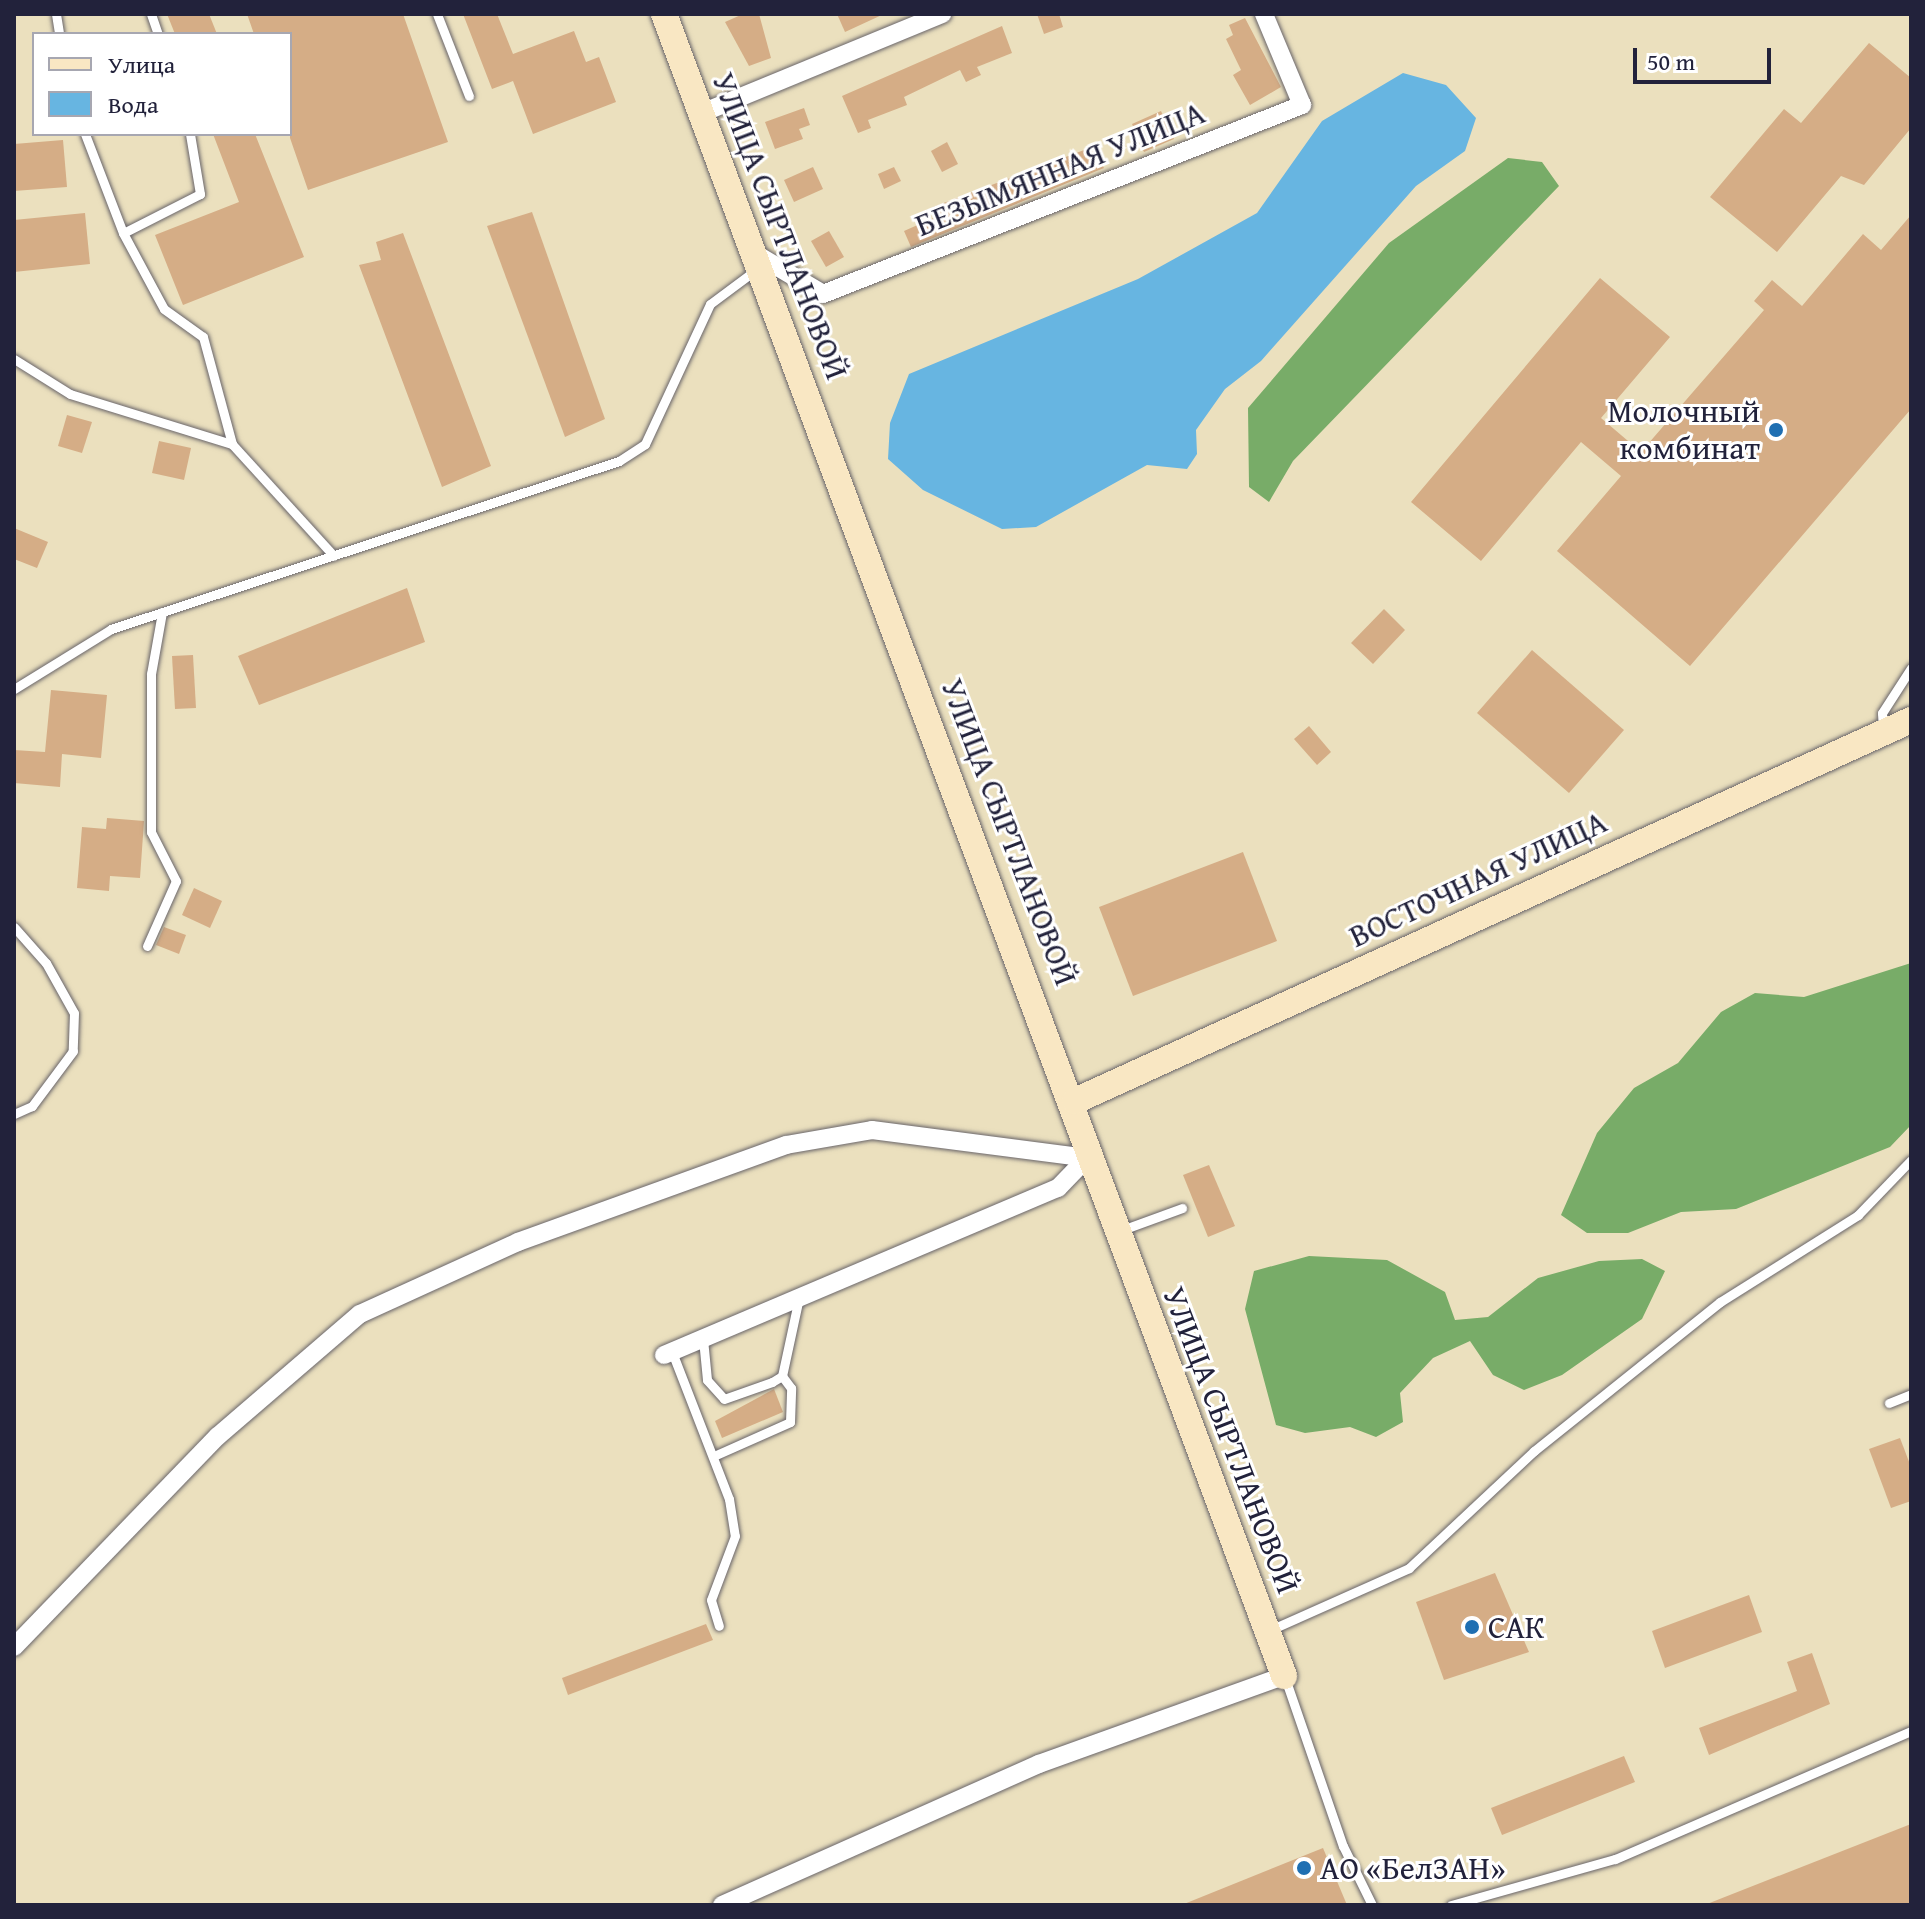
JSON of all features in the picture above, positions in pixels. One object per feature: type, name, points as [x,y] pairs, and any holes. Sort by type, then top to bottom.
[{"type":"street","name":"УЛИЦА СЫРТЛАНОВОЙ","points":[[664,14],[1075,1101],[1087,1158],[1284,1676]]},
{"type":"street","points":[[702,113],[942,14]]},
{"type":"street","name":"БЕЗЫМЯННАЯ УЛИЦА","points":[[757,260],[823,294],[1302,105],[1264,14]]},
{"type":"street","name":"ВОСТОЧНАЯ УЛИЦА","points":[[1075,1101],[1911,720]]},
{"type":"street","points":[[14,1647],[218,1436],[360,1314],[518,1242],[786,1145],[872,1130],[1087,1158]]},
{"type":"street","points":[[668,1353],[798,1302],[1058,1188],[1087,1158]]},
{"type":"street","points":[[722,1905],[1039,1764],[1284,1676]]},
{"type":"lane","points":[[437,14],[469,96]]},
{"type":"lane","points":[[86,136],[123,233],[164,309],[203,337],[232,444],[334,556]]},
{"type":"lane","points":[[123,233],[200,194],[190,136]]},
{"type":"lane","points":[[14,689],[111,629],[619,461],[645,444],[710,304],[757,260]]},
{"type":"lane","points":[[14,359],[70,394],[232,444]]},
{"type":"lane","points":[[147,946],[176,881],[151,832],[151,674],[162,612]]},
{"type":"lane","points":[[1884,731],[1882,713],[1911,668]]},
{"type":"lane","points":[[14,927],[46,963],[74,1013],[66,1063],[32,1106],[14,1114]]},
{"type":"lane","points":[[1269,1631],[1409,1568],[1534,1451],[1720,1302],[1858,1215],[1911,1160]]},
{"type":"lane","points":[[1115,1233],[1182,1208]]},
{"type":"lane","points":[[716,1455],[790,1422],[791,1388],[782,1376],[798,1302]]},
{"type":"lane","points":[[703,1339],[707,1380],[724,1399],[782,1376]]},
{"type":"lane","points":[[668,1353],[716,1455],[735,1536],[711,1600],[719,1626]]},
{"type":"lane","points":[[1889,1403],[1911,1394]]},
{"type":"lane","points":[[1284,1676],[1343,1846],[1373,1904],[1380,1905]]},
{"type":"lane","points":[[1451,1905],[1615,1859],[1911,1731]]},
{"type":"green space","points":[[1508,158],[1542,162],[1559,186],[1293,461],[1269,502],[1249,487],[1248,408],[1389,243]]},
{"type":"green space","points":[[1911,963],[1911,1125],[1890,1147],[1736,1209],[1681,1212],[1628,1233],[1587,1233],[1561,1215],[1597,1133],[1634,1088],[1678,1063],[1721,1012],[1755,993],[1804,997]]},
{"type":"green space","points":[[1309,1256],[1387,1260],[1445,1292],[1455,1320],[1488,1317],[1538,1278],[1599,1261],[1642,1259],[1665,1271],[1642,1319],[1562,1375],[1524,1390],[1493,1375],[1470,1341],[1433,1358],[1400,1393],[1403,1422],[1376,1437],[1350,1427],[1305,1433],[1276,1425],[1245,1309],[1254,1271]]},
{"type":"water","points":[[1403,73],[1446,85],[1476,118],[1465,151],[1416,186],[1261,361],[1225,389],[1196,430],[1197,454],[1187,469],[1147,465],[1036,527],[1002,529],[923,490],[888,459],[890,423],[909,374],[1138,279],[1257,213],[1322,121]]},
{"type":"building","points":[[167,14],[209,14],[216,32],[174,32]]},
{"type":"building","points":[[247,14],[403,14],[448,142],[308,190],[290,138],[292,32],[253,32]]},
{"type":"building","points":[[463,14],[497,14],[513,54],[574,31],[586,62],[599,57],[616,102],[533,134],[513,81],[492,89]]},
{"type":"building","points":[[743,14],[759,14],[771,58],[749,66],[725,22]]},
{"type":"building","points":[[837,14],[884,14],[845,32]]},
{"type":"building","points":[[1037,14],[1059,14],[1063,27],[1044,34]]},
{"type":"building","points":[[1245,18],[1281,87],[1250,105],[1233,75],[1241,70],[1226,39],[1233,35],[1229,25]]},
{"type":"building","points":[[1002,26],[1012,53],[977,67],[981,75],[966,82],[960,70],[904,97],[907,105],[868,120],[871,128],[858,133],[842,96]]},
{"type":"building","points":[[1869,43],[1911,78],[1911,128],[1864,185],[1841,176],[1777,252],[1710,197],[1784,109],[1801,123]]},
{"type":"building","points":[[804,108],[810,125],[799,129],[803,139],[775,149],[765,122]]},
{"type":"building","points":[[1161,111],[1174,139],[1144,152],[1132,124]]},
{"type":"building","points":[[214,136],[256,136],[304,257],[183,305],[155,235],[239,202]]},
{"type":"building","points":[[63,140],[67,187],[14,191],[14,144]]},
{"type":"building","points":[[947,142],[958,164],[942,172],[931,151]]},
{"type":"building","points":[[1092,147],[1104,168],[911,247],[904,231],[938,216],[933,207]]},
{"type":"building","points":[[813,167],[823,189],[794,202],[784,180]]},
{"type":"building","points":[[894,167],[901,181],[884,189],[878,174]]},
{"type":"building","points":[[532,212],[605,419],[565,437],[487,226]]},
{"type":"building","points":[[85,213],[90,264],[14,272],[14,220]]},
{"type":"building","name":"Молочный комбинат","points":[[1911,215],[1911,409],[1690,666],[1557,551],[1621,476],[1581,442],[1481,561],[1411,502],[1600,278],[1670,337],[1601,418],[1641,452],[1764,310],[1754,301],[1772,280],[1802,306],[1863,234],[1881,250]]},
{"type":"building","points":[[829,231],[844,257],[826,267],[811,241]]},
{"type":"building","points":[[403,233],[491,466],[442,487],[359,265],[381,260],[376,242]]},
{"type":"building","points":[[67,415],[92,422],[82,453],[58,446]]},
{"type":"building","points":[[159,441],[191,448],[184,480],[152,473]]},
{"type":"building","points":[[14,528],[48,542],[37,568],[14,559]]},
{"type":"building","points":[[407,588],[425,642],[259,705],[238,656]]},
{"type":"building","points":[[1384,609],[1405,630],[1373,664],[1351,643]]},
{"type":"building","points":[[1532,650],[1624,730],[1569,793],[1477,713]]},
{"type":"building","points":[[193,655],[196,708],[175,709],[172,656]]},
{"type":"building","points":[[51,690],[107,695],[101,758],[62,754],[60,787],[14,783],[14,750],[45,752]]},
{"type":"building","points":[[1309,726],[1331,752],[1317,765],[1294,739]]},
{"type":"building","points":[[107,818],[144,821],[140,878],[110,876],[109,891],[77,888],[82,827],[106,829]]},
{"type":"building","points":[[1243,852],[1277,941],[1133,996],[1099,907]]},
{"type":"building","points":[[194,888],[222,901],[210,928],[182,915]]},
{"type":"building","points":[[164,927],[186,935],[179,954],[156,945]]},
{"type":"building","points":[[1209,1165],[1235,1226],[1208,1237],[1183,1175]]},
{"type":"building","points":[[774,1389],[783,1412],[722,1438],[715,1421]]},
{"type":"building","points":[[1900,1438],[1911,1467],[1911,1501],[1891,1508],[1869,1449]]},
{"type":"building","name":"САК","points":[[1495,1573],[1529,1652],[1444,1680],[1416,1602]]},
{"type":"building","points":[[1749,1595],[1762,1632],[1665,1668],[1652,1631]]},
{"type":"building","points":[[706,1624],[713,1640],[568,1695],[562,1678]]},
{"type":"building","points":[[1812,1653],[1830,1704],[1709,1755],[1699,1728],[1797,1691],[1787,1662]]},
{"type":"building","points":[[1624,1756],[1635,1782],[1502,1835],[1491,1808]]},
{"type":"building","points":[[1911,1824],[1911,1905],[1707,1904]]},
{"type":"building","name":"АО «БелЗАН»","points":[[1323,1848],[1347,1905],[1184,1905],[1184,1904]]},
{"type":"place","name":"Молочный комбинат","points":[[1776,430]]},
{"type":"place","name":"САК","points":[[1472,1627]]},
{"type":"place","name":"АО «БелЗАН»","points":[[1304,1868]]}]
